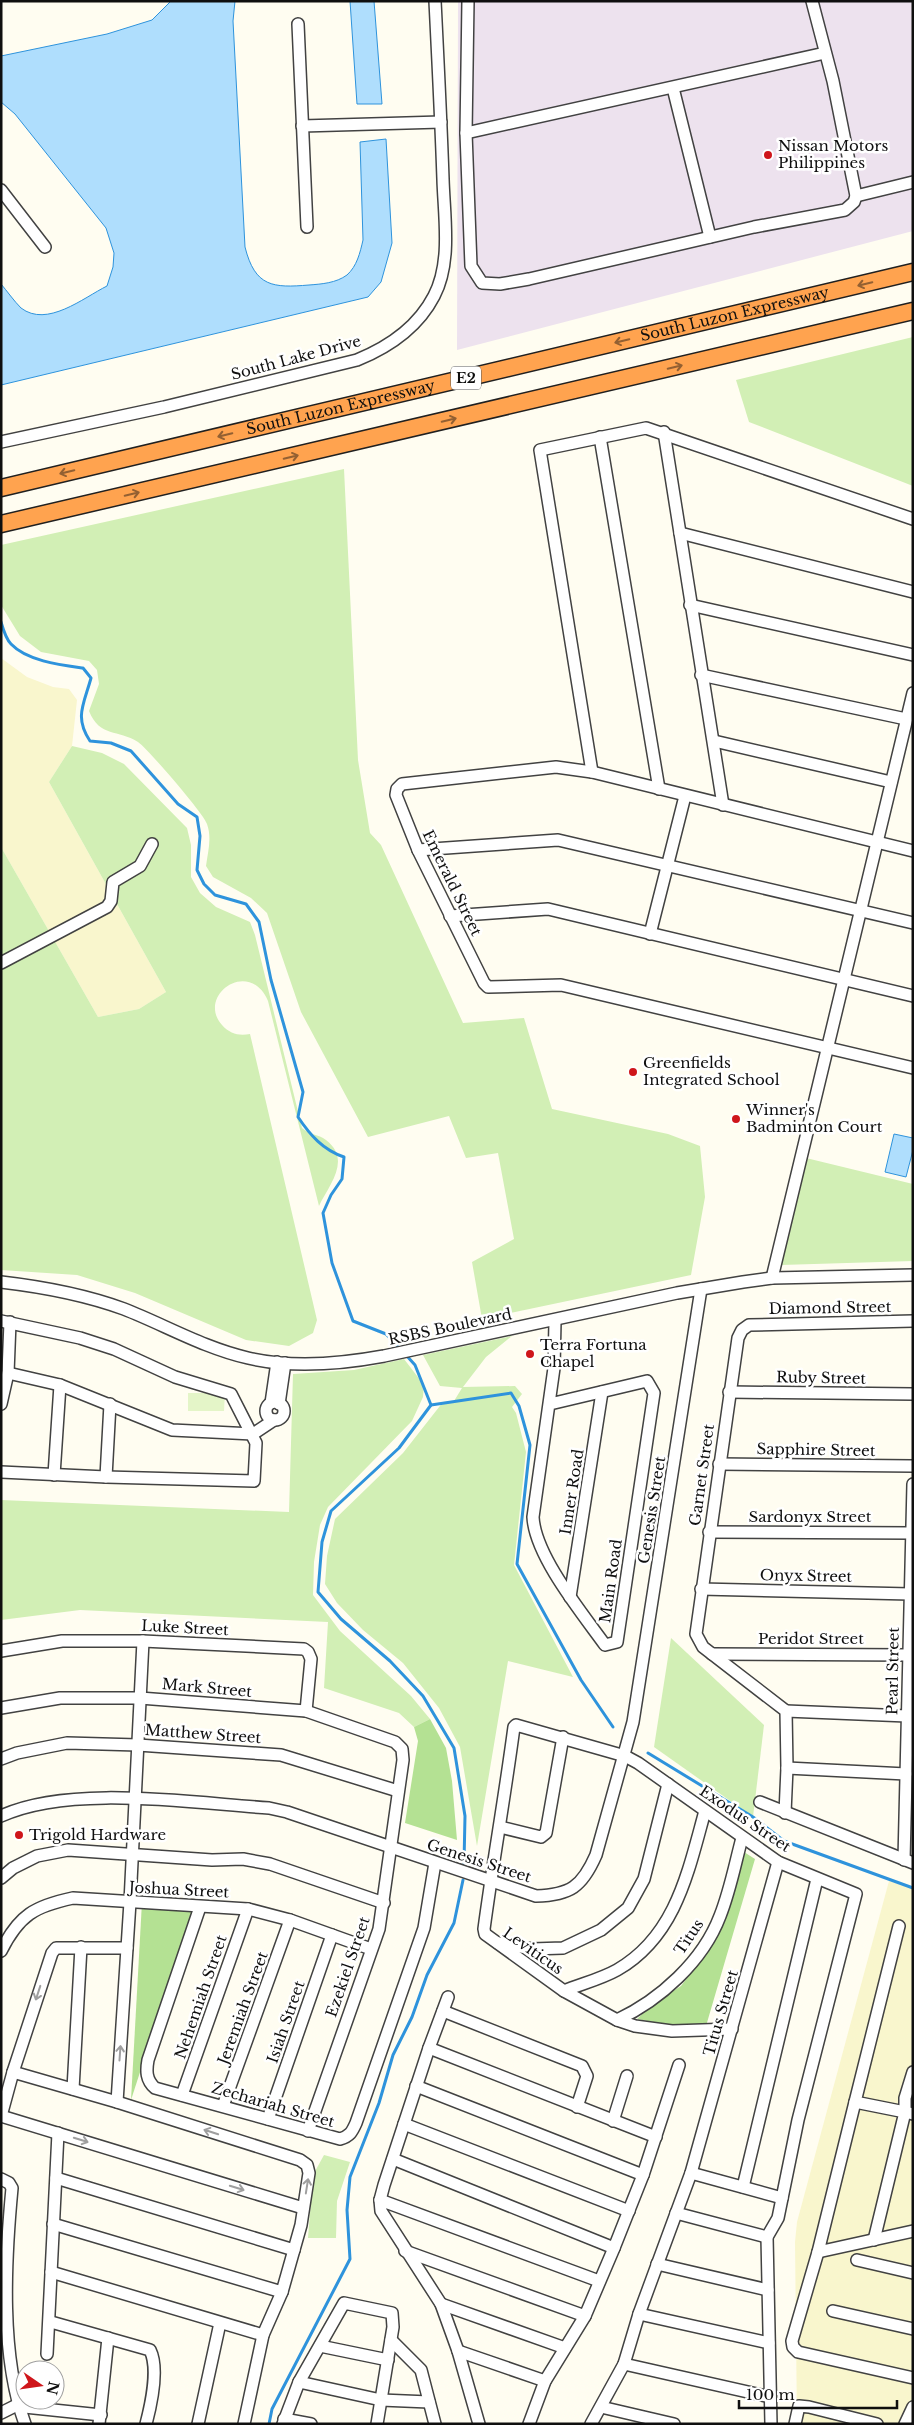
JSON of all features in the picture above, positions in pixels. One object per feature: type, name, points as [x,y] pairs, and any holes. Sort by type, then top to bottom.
[{"type":"highway","name":"South Luzon Expressway","points":[[1,488],[913,272]]},
{"type":"highway","name":"E2","points":[[1,524],[913,311]]},
{"type":"street","name":"South Lake Drive","points":[[1,442],[164,407],[357,360],[378,352],[396,340],[411,326],[435,294],[443,264],[445,242],[435,1]]},
{"type":"street","points":[[468,1],[466,133],[471,266],[482,283],[500,284],[710,237],[845,210],[854,202],[856,196],[826,53],[812,1]]},
{"type":"street","points":[[298,24],[307,227]]},
{"type":"street","points":[[466,133],[826,53]]},
{"type":"street","points":[[673,88],[710,237]]},
{"type":"street","points":[[302,126],[441,122]]},
{"type":"street","points":[[856,196],[913,182]]},
{"type":"street","points":[[1,190],[45,247]]},
{"type":"street","points":[[913,519],[664,432],[646,428],[540,450],[592,772],[913,851]]},
{"type":"street","points":[[664,432],[723,805]]},
{"type":"street","points":[[600,437],[658,789]]},
{"type":"street","points":[[680,533],[913,592]]},
{"type":"street","points":[[690,605],[913,655]]},
{"type":"street","points":[[701,675],[906,719]]},
{"type":"street","points":[[772,1278],[913,693]]},
{"type":"street","points":[[714,741],[892,782]]},
{"type":"street","name":"Emerald Street","points":[[592,772],[556,767],[402,784],[397,789],[396,795],[418,850],[484,983],[488,987],[561,985],[826,1048]]},
{"type":"street","points":[[650,934],[685,796]]},
{"type":"street","points":[[418,850],[558,840],[913,923]]},
{"type":"street","points":[[1,963],[107,907],[111,901],[113,882],[140,866],[152,844]]},
{"type":"street","points":[[450,916],[542,908],[913,996]]},
{"type":"street","points":[[826,1048],[913,1068]]},
{"type":"street","name":"RSBS Boulevard","points":[[1,1282],[53,1288],[86,1296],[125,1310],[219,1350],[248,1358],[281,1363],[354,1362],[701,1289],[772,1278],[913,1275]]},
{"type":"street","name":"Genesis Street","points":[[1,1816],[19,1808],[58,1799],[135,1799],[269,1808],[287,1812],[536,1896],[555,1895],[573,1889],[588,1874],[596,1855],[625,1756],[644,1654],[684,1402],[694,1380],[698,1348],[696,1324],[701,1289]]},
{"type":"street","points":[[1,1404],[8,1373],[6,1321],[80,1338],[114,1349],[175,1377],[231,1394],[256,1443],[254,1481],[1,1472]]},
{"type":"street","name":"Main Road","points":[[550,1404],[647,1381],[654,1393],[616,1642],[605,1645],[570,1597],[534,1530],[533,1517],[554,1368],[555,1321]]},
{"type":"street","name":"Diamond Street","points":[[749,1325],[913,1322]]},
{"type":"street","name":"Garnet Street","points":[[712,1654],[698,1642],[696,1634],[701,1589],[738,1338],[742,1330],[749,1325]]},
{"type":"street","points":[[274,1420],[268,1418],[281,1363]]},
{"type":"street","points":[[8,1373],[60,1385],[172,1430],[238,1433],[280,1418],[284,1413],[272,1406]]},
{"type":"street","points":[[54,1475],[60,1385]]},
{"type":"street","name":"Inner Road","points":[[570,1597],[602,1392]]},
{"type":"street","name":"Ruby Street","points":[[730,1392],[913,1394]]},
{"type":"street","points":[[106,1477],[110,1404]]},
{"type":"street","points":[[250,1429],[272,1406]]},
{"type":"street","name":"Sapphire Street","points":[[719,1464],[913,1466]]},
{"type":"street","name":"Pearl Street","points":[[908,1861],[906,1774],[913,1484]]},
{"type":"street","name":"Sardonyx Street","points":[[709,1532],[912,1533]]},
{"type":"street","name":"Onyx Street","points":[[701,1589],[910,1594]]},
{"type":"street","name":"Luke Street","points":[[1,1651],[62,1641],[143,1641],[304,1649],[308,1652],[311,1659],[306,1711]]},
{"type":"street","points":[[117,2102],[133,1854],[143,1641]]},
{"type":"street","points":[[712,1654],[786,1711],[907,1716]]},
{"type":"street","name":"Peridot Street","points":[[712,1654],[909,1655]]},
{"type":"street","name":"Mark Street","points":[[1,1708],[60,1698],[140,1698],[306,1711],[395,1742],[402,1749]]},
{"type":"street","points":[[785,1813],[787,1768],[786,1711]]},
{"type":"street","name":"Leviticus","points":[[625,1756],[521,1725],[514,1727],[490,1882],[485,1934],[564,1991],[617,2020],[635,2026],[672,2031],[732,2029]]},
{"type":"street","points":[[500,1826],[541,1838],[546,1833],[563,1737]]},
{"type":"street","name":"Matthew Street","points":[[1,1759],[17,1753],[68,1744],[138,1745],[281,1755],[398,1791]]},
{"type":"street","name":"Ezekiel Street","points":[[308,2130],[379,1929],[384,1904],[389,1847],[403,1760],[402,1749]]},
{"type":"street","name":"Exodus Street","points":[[625,1756],[778,1862],[856,1894],[798,2120],[782,2198]]},
{"type":"street","points":[[787,1768],[906,1774]]},
{"type":"street","points":[[495,1942],[532,1949],[563,1948],[601,1930],[628,1908],[644,1880],[668,1784]]},
{"type":"street","points":[[760,1802],[908,1861]]},
{"type":"street","points":[[564,1991],[615,1971],[645,1950],[658,1935],[669,1919],[684,1889],[705,1812]]},
{"type":"street","name":"Titus","points":[[617,2020],[656,1997],[686,1968],[707,1941],[720,1916],[742,1838]]},
{"type":"street","points":[[1,1878],[14,1868],[37,1856],[60,1852],[133,1854],[212,1860],[243,1859],[270,1864],[384,1904]]},
{"type":"street","name":"Titus Street","points":[[591,2424],[624,2364],[639,2314],[691,2173],[778,1862]]},
{"type":"street","name":"Zechariah Street","points":[[200,1907],[147,2069],[150,2084],[155,2088],[340,2139],[347,2137],[352,2132],[424,1928],[435,1863]]},
{"type":"street","points":[[743,2187],[817,1879]]},
{"type":"street","name":"Joshua Street","points":[[1,1951],[24,1916],[47,1904],[73,1898],[248,1909],[290,1920],[371,1949]]},
{"type":"street","name":"Nehemiah Street","points":[[182,2095],[248,1909]]},
{"type":"street","name":"Jeremiah Street","points":[[224,2106],[290,1920]]},
{"type":"street","points":[[899,1926],[818,2252],[792,2341],[793,2347],[798,2352],[913,2378]]},
{"type":"street","name":"Isiah Street","points":[[268,2119],[332,1935]]},
{"type":"street","points":[[72,2089],[80,1947]]},
{"type":"street","points":[[127,1948],[56,1948],[52,1953],[13,2072],[1,2116],[303,2208]]},
{"type":"street","points":[[448,1997],[428,2048],[380,2200],[381,2211],[405,2251],[441,2304],[458,2351],[479,2424]]},
{"type":"street","points":[[443,2012],[582,2066],[586,2076],[578,2107]]},
{"type":"street","points":[[428,2048],[656,2137]]},
{"type":"street","points":[[529,2424],[545,2381],[585,2316],[614,2248],[643,2175],[679,2065]]},
{"type":"street","points":[[13,2072],[117,2102],[300,2160],[307,2165],[309,2173],[302,2225],[282,2292],[264,2335],[244,2424]]},
{"type":"street","points":[[874,2240],[909,2113],[905,2098],[913,2072]]},
{"type":"street","points":[[614,2121],[627,2076]]},
{"type":"street","points":[[416,2086],[643,2175]]},
{"type":"street","points":[[855,2102],[909,2113]]},
{"type":"street","points":[[404,2124],[629,2211]]},
{"type":"street","points":[[47,2354],[58,2133]]},
{"type":"street","points":[[393,2159],[614,2248]]},
{"type":"street","points":[[691,2173],[782,2198],[778,2218],[767,2237],[771,2424]]},
{"type":"street","points":[[56,2178],[294,2250]]},
{"type":"street","points":[[1,2413],[15,2406],[2,2348],[6,2254],[12,2188],[5,2181]]},
{"type":"street","points":[[380,2200],[599,2281]]},
{"type":"street","points":[[676,2213],[767,2237]]},
{"type":"street","points":[[53,2224],[282,2292]]},
{"type":"street","points":[[818,2252],[913,2231]]},
{"type":"street","points":[[405,2251],[585,2316]]},
{"type":"street","points":[[857,2260],[913,2273]]},
{"type":"street","points":[[657,2264],[768,2290]]},
{"type":"street","points":[[51,2272],[220,2324],[264,2335]]},
{"type":"street","points":[[311,2424],[284,2421],[299,2382],[344,2303],[392,2313],[391,2340],[377,2424]]},
{"type":"street","points":[[441,2304],[565,2348]]},
{"type":"street","points":[[833,2311],[913,2329]]},
{"type":"street","points":[[639,2314],[769,2343]]},
{"type":"street","points":[[50,2322],[150,2350],[154,2358],[152,2404],[146,2424]]},
{"type":"street","points":[[198,2424],[220,2324]]},
{"type":"street","points":[[41,2410],[100,2419],[108,2338]]},
{"type":"street","points":[[391,2340],[421,2370],[435,2424]]},
{"type":"street","points":[[320,2346],[388,2360]]},
{"type":"street","points":[[458,2351],[545,2381]]},
{"type":"street","points":[[624,2364],[770,2397]]},
{"type":"street","points":[[299,2382],[381,2400],[429,2402]]},
{"type":"street","points":[[795,2424],[799,2406],[877,2424]]},
{"type":"street","points":[[601,2407],[674,2424]]},
{"type":"street","points":[[905,2424],[913,2407]]},
{"type":"street","points":[[17,2410],[25,2424]]},
{"type":"shaded area","name":"Nissan Motors Philippines","points":[[458,1],[913,1],[913,231],[457,350]]},
{"type":"shaded area","points":[[1,658],[27,677],[53,687],[69,689],[77,700],[72,746],[49,782],[166,992],[139,1009],[98,1017],[1,847]]},
{"type":"shaded area","points":[[889,1881],[913,1889],[913,2424],[797,2424],[795,2242],[797,2222]]},
{"type":"green space","points":[[913,337],[913,486],[749,422],[736,380]]},
{"type":"green space","points":[[344,469],[358,760],[370,833],[381,845],[463,1023],[524,1018],[552,1109],[668,1134],[700,1146],[705,1197],[691,1275],[482,1319],[472,1262],[514,1239],[498,1153],[466,1158],[449,1116],[368,1137],[301,1012],[267,913],[251,898],[213,877],[206,866],[209,834],[204,818],[153,756],[138,742],[110,732],[93,720],[89,711],[99,684],[97,670],[89,661],[41,652],[20,636],[1,605],[1,545]]},
{"type":"green space","points":[[72,746],[102,753],[124,764],[187,828],[191,845],[191,877],[200,893],[216,907],[250,922],[255,935],[302,1128],[326,1140],[334,1148],[337,1156],[336,1173],[319,1206],[268,1001],[260,988],[249,982],[238,982],[228,986],[220,993],[216,1003],[216,1014],[222,1025],[231,1032],[242,1035],[250,1034],[317,1320],[313,1333],[289,1346],[246,1340],[135,1293],[77,1275],[1,1270],[1,847],[98,1017],[139,1009],[166,992],[49,782]]},
{"type":"green space","points":[[806,1158],[913,1184],[913,1261],[781,1265]]},
{"type":"green space","points":[[512,1336],[486,1357],[463,1387],[515,1386],[522,1394],[512,1407],[516,1413],[526,1452],[514,1565],[573,1677],[508,1661],[477,1846],[460,1747],[439,1708],[403,1663],[363,1630],[337,1603],[325,1584],[327,1556],[335,1519],[403,1453],[443,1402],[454,1401],[462,1388],[440,1386],[423,1355]]},
{"type":"green space","points":[[404,1359],[424,1385],[423,1397],[412,1421],[328,1507],[320,1525],[314,1562],[313,1595],[340,1631],[411,1696],[430,1719],[414,1727],[399,1713],[324,1688],[328,1622],[80,1610],[1,1620],[1,1500],[289,1512],[293,1374],[354,1370]]},
{"type":"green space","points":[[188,1393],[225,1393],[224,1411],[188,1411]]},
{"type":"green space","points":[[671,1638],[764,1725],[753,1817],[654,1747]]},
{"type":"green space","points":[[430,1719],[446,1748],[452,1781],[457,1840],[405,1823],[418,1741],[414,1727]]},
{"type":"green space","points":[[744,1852],[755,1859],[706,2026],[669,2025],[637,2019],[655,2002],[681,1986],[700,1961],[723,1918]]},
{"type":"green space","points":[[142,1902],[194,1905],[131,2100]]},
{"type":"green space","points":[[324,2155],[350,2162],[337,2201],[336,2238],[308,2238],[313,2175]]},
{"type":"water","points":[[171,1],[235,1],[233,21],[245,247],[254,270],[267,282],[285,286],[324,284],[347,275],[356,263],[363,240],[360,142],[386,139],[392,243],[381,282],[368,297],[1,385],[1,284],[21,308],[31,313],[42,315],[53,313],[76,304],[107,286],[113,267],[114,253],[106,228],[15,114],[1,102],[1,56],[107,34],[152,20]]},
{"type":"water","points":[[350,1],[374,1],[382,104],[357,104]]},
{"type":"water","points":[[894,1134],[913,1138],[913,1150],[906,1177],[885,1172]]},
{"type":"waterway","points":[[1,622],[9,642],[18,650],[45,661],[83,668],[91,678],[83,703],[81,717],[82,725],[90,741],[111,743],[131,751],[178,804],[197,817],[200,836],[197,870],[204,884],[215,895],[246,904],[259,922],[271,980],[303,1092],[298,1117],[307,1130],[323,1146],[344,1157],[342,1179],[331,1195],[323,1213],[332,1263],[353,1321],[386,1334],[400,1349]]},
{"type":"waterway","points":[[406,1355],[415,1365],[431,1405],[399,1448],[331,1511],[322,1542],[318,1592],[341,1619],[390,1661],[423,1696],[454,1748],[465,1816],[464,1863]]},
{"type":"waterway","points":[[431,1405],[511,1393],[519,1406],[530,1445],[517,1564],[581,1680],[613,1727]]},
{"type":"waterway","points":[[648,1753],[753,1817],[784,1841],[913,1888]]},
{"type":"waterway","points":[[269,2424],[272,2409],[350,2259],[347,2210],[350,2177],[379,2103],[393,2055],[412,2017],[427,1975],[454,1923],[463,1880]]},
{"type":"place","name":"Nissan Motors Philippines","points":[[768,155]]},
{"type":"place","name":"Greenfields Integrated School","points":[[633,1072]]},
{"type":"place","name":"Winner's Badminton Court","points":[[736,1119]]},
{"type":"place","name":"Terra Fortuna Chapel","points":[[530,1354]]},
{"type":"place","name":"Trigold Hardware","points":[[19,1835]]}]
